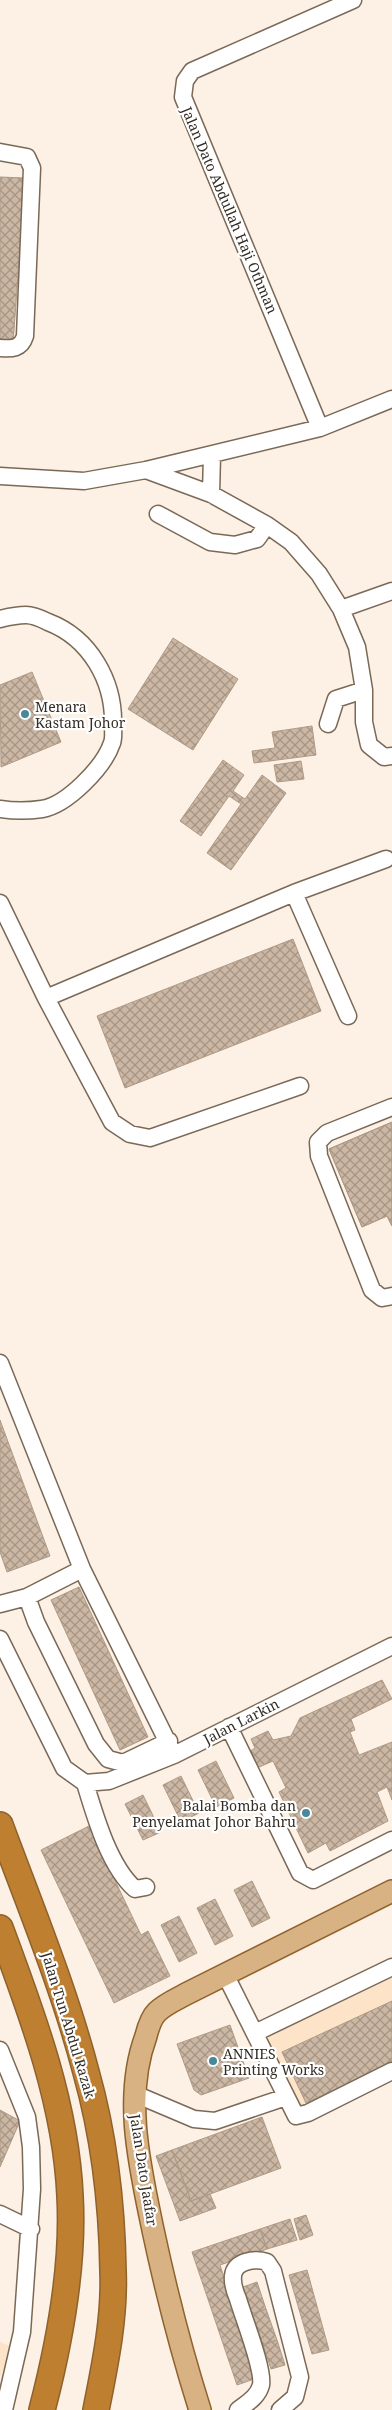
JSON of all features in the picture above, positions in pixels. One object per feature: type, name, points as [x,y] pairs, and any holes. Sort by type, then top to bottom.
[{"type":"highway","name":"Jalan Tun Abdul Razak","points":[[0,1825],[74,2030],[92,2096],[103,2157],[114,2272],[108,2346],[96,2410]]},
{"type":"highway","points":[[0,1928],[29,2008],[52,2086],[60,2125],[70,2195],[68,2268],[61,2322],[42,2410]]},
{"type":"main road","name":"Jalan Dato Jaafar","points":[[200,2410],[171,2314],[147,2198],[136,2132],[135,2094],[143,2042],[157,2012],[186,1994],[392,1891]]},
{"type":"street","name":"Jalan Dato Abdullah Haji Othman","points":[[320,428],[183,97],[185,81],[192,71],[353,0]]},
{"type":"street","points":[[0,152],[27,157],[32,168],[26,336],[23,343],[18,347],[0,348]]},
{"type":"street","points":[[0,476],[84,481],[146,470],[320,428],[392,399]]},
{"type":"street","points":[[210,494],[212,455]]},
{"type":"street","points":[[146,470],[210,494],[267,525],[292,542],[319,574],[340,609],[357,647],[364,690],[364,722],[369,745],[388,756]]},
{"type":"street","points":[[158,514],[210,542],[235,545],[257,539],[267,525]]},
{"type":"street","points":[[340,609],[392,591]]},
{"type":"street","points":[[0,619],[26,615],[56,624],[70,634],[84,645],[95,659],[106,680],[113,705],[112,742],[100,767],[71,794],[43,809],[0,809]]},
{"type":"street","points":[[328,724],[336,699],[364,690]]},
{"type":"street","points":[[46,998],[294,893],[386,859]]},
{"type":"street","points":[[294,893],[348,1016]]},
{"type":"street","points":[[0,903],[46,998],[112,1122],[130,1134],[150,1138],[300,1086]]},
{"type":"street","points":[[392,1107],[327,1133],[318,1142],[319,1156],[372,1290],[382,1298],[392,1296]]},
{"type":"street","points":[[0,1362],[40,1468],[82,1569],[172,1748],[123,1763],[108,1759],[96,1744],[36,1622],[27,1597]]},
{"type":"street","points":[[0,1604],[27,1597],[82,1569]]},
{"type":"street","points":[[0,1639],[64,1768],[85,1783],[96,1819],[122,1875],[135,1889],[146,1887]]},
{"type":"street","name":"Jalan Larkin","points":[[85,1783],[109,1781],[172,1748],[229,1727],[392,1646]]},
{"type":"street","points":[[229,1727],[300,1873],[313,1880],[392,1840]]},
{"type":"street","points":[[254,2033],[392,1967]]},
{"type":"street","points":[[225,1974],[296,2116],[301,2116],[392,2071]]},
{"type":"street","points":[[0,2050],[27,2117],[31,2146],[31,2229],[22,2332],[5,2388],[4,2410]]},
{"type":"street","points":[[135,2094],[194,2119],[214,2120],[286,2097]]},
{"type":"street","points":[[0,2214],[31,2229]]},
{"type":"street","points":[[238,2410],[258,2392],[261,2376],[235,2290],[233,2274],[236,2268],[245,2262],[259,2259],[267,2262],[273,2271],[300,2377],[295,2397],[280,2410]]},
{"type":"shaded area","points":[[392,1971],[392,2067],[299,2113],[260,2035]]},
{"type":"shaded area","points":[[0,2342],[12,2347],[0,2378]]},
{"type":"building","points":[[0,177],[25,178],[13,344],[0,343]]},
{"type":"building","points":[[173,638],[238,679],[193,750],[128,709]]},
{"type":"building","name":"Menara Kastam Johor","points":[[32,672],[61,742],[1,767],[0,685]]},
{"type":"building","points":[[312,726],[316,755],[254,763],[252,751],[275,748],[272,732]]},
{"type":"building","points":[[223,760],[244,775],[233,791],[245,799],[262,775],[286,793],[231,870],[207,853],[241,804],[229,796],[201,836],[180,821]]},
{"type":"building","points":[[301,761],[304,779],[277,782],[274,765]]},
{"type":"building","points":[[293,939],[321,1011],[125,1088],[97,1016]]},
{"type":"building","points":[[392,1122],[392,1226],[387,1216],[362,1227],[329,1149]]},
{"type":"building","points":[[390,1123],[392,1127],[392,1226],[387,1216],[362,1227],[329,1149]]},
{"type":"building","points":[[0,1420],[50,1556],[7,1572],[0,1552]]},
{"type":"building","points":[[79,1587],[148,1737],[120,1750],[51,1600]]},
{"type":"building","points":[[382,1680],[392,1699],[351,1719],[355,1730],[350,1732],[359,1755],[392,1742],[392,1800],[387,1787],[377,1792],[388,1821],[330,1851],[326,1843],[308,1853],[279,1792],[286,1788],[273,1761],[257,1768],[249,1752],[255,1748],[251,1739],[268,1731],[273,1740],[291,1736],[300,1718]]},
{"type":"building","points":[[216,1761],[234,1798],[216,1807],[198,1770]]},
{"type":"building","points":[[181,1776],[199,1813],[181,1822],[163,1785]]},
{"type":"building","points":[[143,1795],[161,1832],[143,1840],[125,1804]]},
{"type":"building","points":[[89,1826],[141,1935],[148,1931],[170,1976],[114,2003],[41,1850]]},
{"type":"building","points":[[252,1881],[270,1918],[252,1927],[234,1890]]},
{"type":"building","points":[[215,1899],[233,1936],[215,1945],[197,1908]]},
{"type":"building","points":[[179,1916],[197,1953],[179,1962],[161,1925]]},
{"type":"building","points":[[392,2001],[392,2063],[306,2103],[282,2052]]},
{"type":"building","name":"ANNIES Printing Works","points":[[230,2025],[249,2078],[201,2095],[194,2090],[177,2044]]},
{"type":"building","points":[[0,2110],[20,2121],[0,2167]]},
{"type":"building","points":[[262,2117],[281,2168],[191,2201],[172,2150]]},
{"type":"building","points":[[172,2150],[191,2201],[210,2194],[216,2208],[180,2221],[156,2156]]},
{"type":"building","points":[[306,2215],[313,2235],[300,2240],[294,2219]]},
{"type":"building","points":[[290,2219],[297,2240],[267,2249],[260,2229]]},
{"type":"building","points":[[260,2229],[267,2249],[220,2265],[257,2378],[237,2385],[192,2252]]},
{"type":"building","points":[[307,2270],[329,2350],[312,2354],[289,2275]]},
{"type":"building","points":[[257,2282],[266,2309],[252,2314],[243,2287]]},
{"type":"building","points":[[266,2309],[277,2340],[263,2345],[252,2314]]},
{"type":"building","points":[[277,2340],[285,2365],[271,2369],[263,2345]]},
{"type":"place","name":"Menara Kastam Johor","points":[[25,714]]},
{"type":"place","name":"Balai Bomba dan Penyelamat Johor Bahru","points":[[306,1813]]},
{"type":"place","name":"ANNIES Printing Works","points":[[213,2061]]}]
